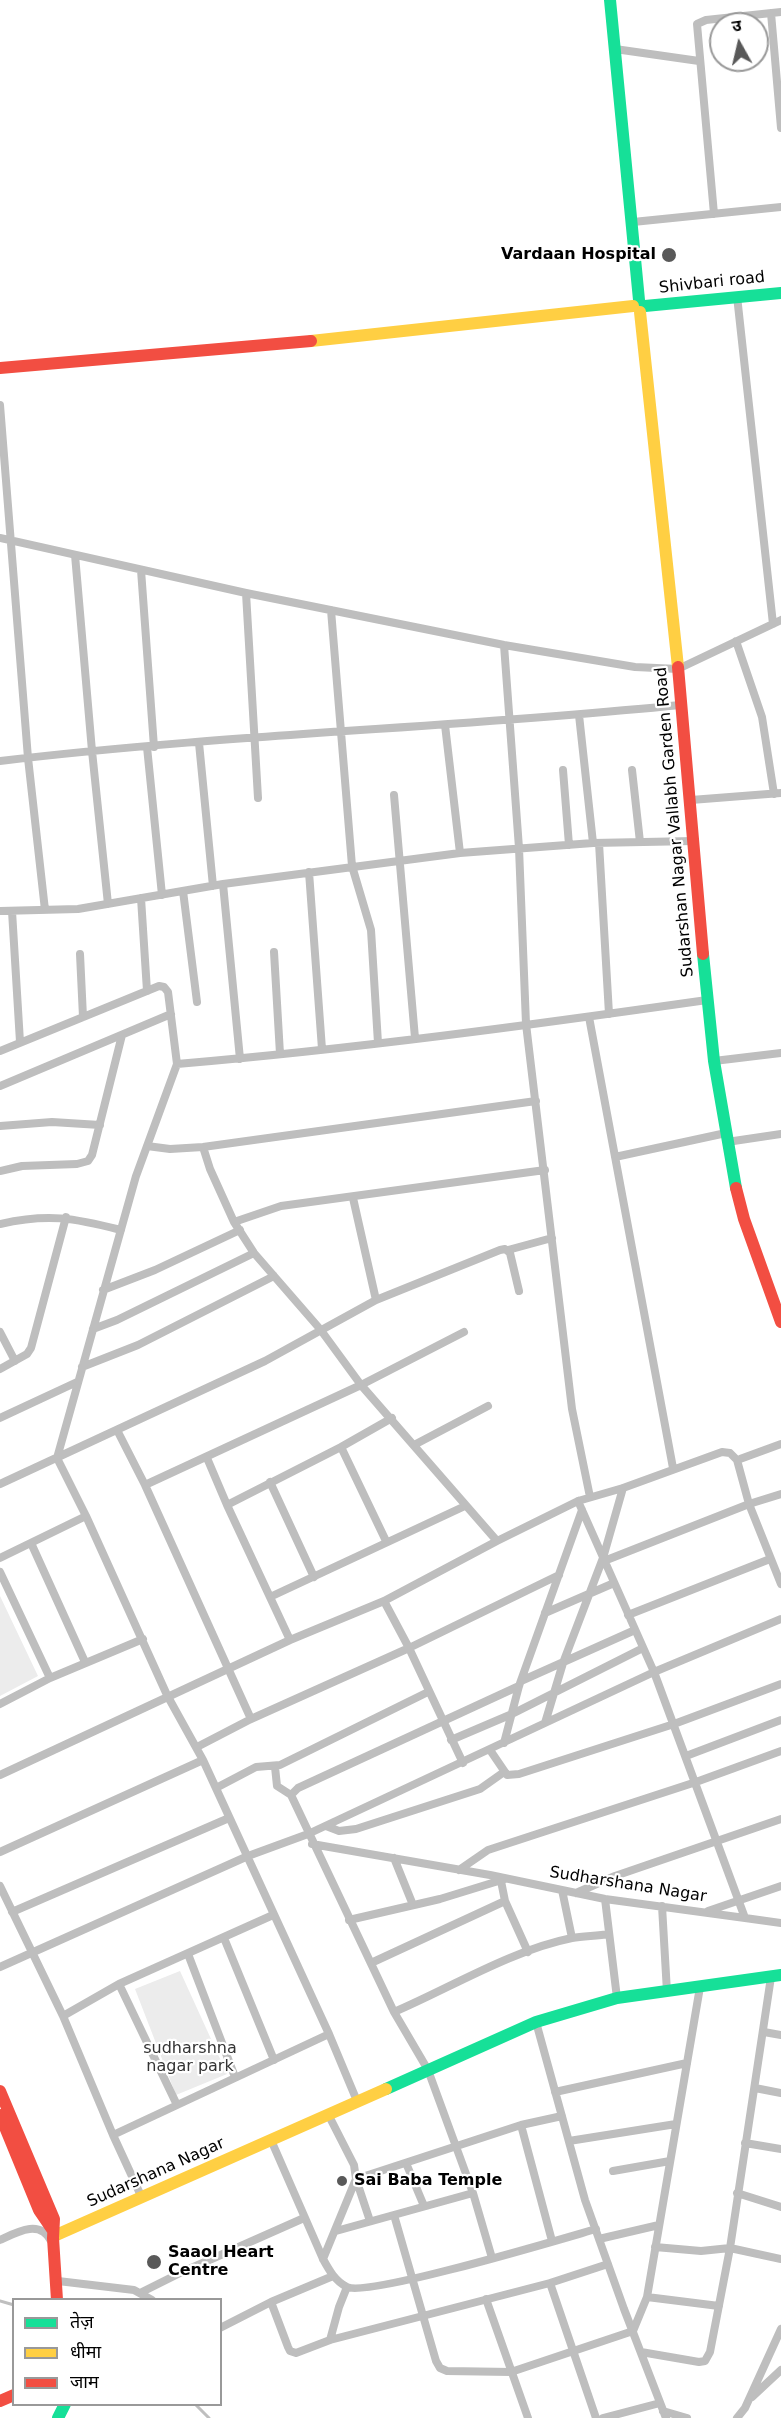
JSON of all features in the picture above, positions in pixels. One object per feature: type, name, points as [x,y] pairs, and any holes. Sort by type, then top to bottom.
[{"type":"street","name":"Sudarshan Nagar Vallabh Garden Road","points":[[610,0],[633,222],[639,306],[691,800],[714,1061],[726,1138],[744,1219],[781,1322]]},
{"type":"street","points":[[714,214],[697,24],[706,20],[781,12]]},
{"type":"street","points":[[771,13],[781,128]]},
{"type":"street","points":[[615,50],[699,61]]},
{"type":"street","points":[[633,222],[781,207]]},
{"type":"street","name":"Shivbari road","points":[[0,368],[327,339],[781,292]]},
{"type":"street","points":[[0,538],[246,593],[504,645],[635,667],[678,669],[777,622],[737,296]]},
{"type":"street","points":[[0,405],[28,758],[45,910]]},
{"type":"street","points":[[75,555],[108,904]]},
{"type":"street","points":[[141,570],[150,747],[162,895]]},
{"type":"street","points":[[246,593],[258,798]]},
{"type":"street","points":[[331,610],[352,866],[371,930],[378,1042]]},
{"type":"street","points":[[691,800],[778,793],[762,717],[736,641]]},
{"type":"street","points":[[504,645],[519,848],[526,1024],[572,1410],[590,1497]]},
{"type":"street","points":[[0,761],[341,730],[508,721],[680,705]]},
{"type":"street","points":[[579,715],[596,843],[609,1014]]},
{"type":"street","points":[[445,724],[460,853]]},
{"type":"street","points":[[199,743],[213,886]]},
{"type":"street","points":[[563,770],[569,845]]},
{"type":"street","points":[[632,770],[640,842]]},
{"type":"street","points":[[394,795],[415,1038]]},
{"type":"street","points":[[0,911],[78,909],[223,884],[460,853],[596,843],[694,841]]},
{"type":"street","points":[[309,872],[322,1049]]},
{"type":"street","points":[[223,884],[240,1059]]},
{"type":"street","points":[[183,891],[197,1002]]},
{"type":"street","points":[[141,898],[147,991]]},
{"type":"street","points":[[12,910],[20,1042]]},
{"type":"street","points":[[274,952],[280,1054]]},
{"type":"street","points":[[80,954],[83,1017]]},
{"type":"street","points":[[0,1051],[159,986],[167,989],[177,1064],[136,1176],[57,1458],[86,1516],[167,1695],[197,1747],[248,1856],[357,2101]]},
{"type":"street","points":[[177,1064],[240,1059],[589,1017],[707,1000]]},
{"type":"street","points":[[0,1086],[171,1014]]},
{"type":"street","points":[[589,1017],[673,1468]]},
{"type":"street","points":[[0,1171],[22,1166],[77,1164],[88,1161],[92,1155],[122,1035]]},
{"type":"street","points":[[714,1061],[781,1053]]},
{"type":"street","points":[[147,1146],[170,1149],[203,1147],[536,1101]]},
{"type":"street","points":[[0,1126],[52,1122],[100,1125]]},
{"type":"street","points":[[615,1157],[726,1138],[781,1134]]},
{"type":"street","points":[[203,1147],[210,1169],[237,1226],[254,1253],[320,1329],[361,1385],[392,1418],[496,1541]]},
{"type":"street","points":[[103,1290],[156,1270],[237,1226],[281,1206],[353,1198],[545,1170]]},
{"type":"street","points":[[353,1198],[376,1300]]},
{"type":"street","points":[[0,1224],[19,1220],[66,1217],[121,1230]]},
{"type":"street","points":[[0,1369],[27,1354],[31,1348],[66,1217]]},
{"type":"street","points":[[0,1484],[265,1361],[376,1300],[500,1250],[552,1238]]},
{"type":"street","points":[[508,1250],[519,1291]]},
{"type":"street","points":[[93,1329],[117,1320],[254,1253]]},
{"type":"street","points":[[82,1367],[138,1345],[274,1276]]},
{"type":"street","points":[[0,1332],[15,1361]]},
{"type":"street","points":[[145,1485],[361,1385],[464,1332]]},
{"type":"street","points":[[0,1418],[77,1382]]},
{"type":"street","points":[[414,1445],[488,1406]]},
{"type":"street","points":[[226,1505],[392,1418]]},
{"type":"street","points":[[117,1430],[145,1485],[251,1719]]},
{"type":"street","points":[[737,1460],[781,1444]]},
{"type":"street","points":[[340,1447],[386,1541]]},
{"type":"street","points":[[0,1775],[167,1695],[384,1601],[496,1541],[580,1505],[590,1497],[623,1488],[722,1452],[730,1453],[737,1460],[749,1504],[781,1584]]},
{"type":"street","points":[[207,1458],[226,1505],[290,1640]]},
{"type":"street","points":[[270,1482],[314,1577]]},
{"type":"street","points":[[545,1723],[563,1663],[604,1560],[623,1488]]},
{"type":"street","points":[[604,1560],[749,1504],[781,1494]]},
{"type":"street","points":[[580,1505],[654,1672],[745,1918]]},
{"type":"street","points":[[504,1743],[520,1683],[559,1575],[580,1505]]},
{"type":"street","points":[[270,1597],[465,1506]]},
{"type":"street","points":[[0,1558],[86,1516]]},
{"type":"street","points":[[31,1543],[86,1662]]},
{"type":"street","points":[[628,1615],[770,1558]]},
{"type":"street","points":[[0,1572],[50,1678]]},
{"type":"street","points":[[197,1747],[251,1719],[409,1648],[559,1575]]},
{"type":"street","points":[[545,1613],[614,1583]]},
{"type":"street","points":[[384,1601],[409,1648],[463,1763]]},
{"type":"street","points":[[0,1967],[248,1856],[326,1826],[654,1672],[781,1619]]},
{"type":"street","points":[[291,1796],[298,1788],[635,1630]]},
{"type":"street","points":[[0,1704],[50,1678],[143,1639]]},
{"type":"street","points":[[451,1740],[512,1714],[643,1648]]},
{"type":"street","points":[[490,1750],[507,1775],[519,1774],[674,1724],[781,1684]]},
{"type":"street","points":[[216,1788],[261,1766],[275,1767],[428,1692]]},
{"type":"street","points":[[686,1756],[781,1720]]},
{"type":"street","points":[[459,1870],[488,1850],[696,1782],[781,1751]]},
{"type":"street","points":[[0,1852],[203,1760]]},
{"type":"street","points":[[275,1767],[278,1786],[291,1796],[394,2012],[428,2070],[473,2193],[492,2258]]},
{"type":"street","points":[[326,1826],[339,1832],[356,1830],[480,1789],[504,1772]]},
{"type":"street","points":[[7,1909],[230,1818]]},
{"type":"street","points":[[576,1893],[615,1876],[781,1819]]},
{"type":"street","name":"Sudharshana Nagar","points":[[312,1844],[490,1875],[503,1880],[605,1899],[781,1923]]},
{"type":"street","points":[[394,1858],[412,1905]]},
{"type":"street","points":[[503,1880],[506,1901],[528,1952]]},
{"type":"street","name":"Sudharshana Nagar","points":[[349,1920],[503,1880]]},
{"type":"street","points":[[0,1886],[7,1909],[63,2016],[142,2198]]},
{"type":"street","points":[[705,1912],[740,1902],[781,1886]]},
{"type":"street","points":[[562,1890],[572,1938]]},
{"type":"street","points":[[605,1899],[617,1998]]},
{"type":"street","points":[[371,1963],[506,1901]]},
{"type":"street","points":[[662,1906],[667,1992]]},
{"type":"street","points":[[63,2016],[119,1984],[273,1915]]},
{"type":"street","points":[[394,2012],[461,1980],[528,1952],[572,1938],[609,1934]]},
{"type":"street","points":[[224,1938],[274,2060]]},
{"type":"street","points":[[188,1954],[235,2077]]},
{"type":"street","points":[[428,2070],[536,2022],[617,1998],[776,1976],[764,2032],[730,2248],[710,2352],[705,2361],[699,2362],[641,2352]]},
{"type":"street","points":[[119,1984],[177,2105]]},
{"type":"street","points":[[394,2215],[422,2315],[440,2368],[447,2371],[511,2372],[633,2331],[647,2297],[700,1987]]},
{"type":"street","points":[[536,2022],[599,2239],[663,2410]]},
{"type":"street","points":[[764,2032],[781,2035]]},
{"type":"street","points":[[113,2135],[329,2034]]},
{"type":"street","points":[[555,2092],[687,2063]]},
{"type":"street","name":"Sudarshana Nagar","points":[[54,2237],[428,2070]]},
{"type":"street","points":[[755,2088],[781,2093]]},
{"type":"street","points":[[0,2091],[54,2219],[57,2298]]},
{"type":"street","points":[[328,2114],[354,2165],[356,2179],[370,2221]]},
{"type":"street","points":[[0,2115],[39,2210],[54,2237]]},
{"type":"street","points":[[356,2179],[521,2125],[562,2116]]},
{"type":"street","points":[[569,2141],[676,2124]]},
{"type":"street","points":[[521,2125],[552,2241]]},
{"type":"street","points":[[271,2140],[323,2259],[333,2276],[347,2287],[368,2288],[413,2278],[596,2229]]},
{"type":"street","points":[[745,2144],[781,2149]]},
{"type":"street","points":[[613,2171],[670,2161]]},
{"type":"street","points":[[406,2163],[424,2206]]},
{"type":"street","points":[[323,2259],[356,2179]]},
{"type":"street","points":[[336,2231],[473,2193]]},
{"type":"street","points":[[737,2193],[781,2207]]},
{"type":"street","points":[[142,2292],[304,2218]]},
{"type":"street","points":[[599,2239],[659,2225]]},
{"type":"street","points":[[0,2240],[16,2232],[36,2228],[54,2237]]},
{"type":"street","points":[[655,2247],[701,2252],[730,2248],[781,2259]]},
{"type":"street","points":[[271,2302],[290,2351],[296,2353],[330,2340],[549,2283],[608,2264]]},
{"type":"street","points":[[222,2327],[271,2302],[333,2276]]},
{"type":"street","points":[[58,2281],[142,2292],[150,2298]]},
{"type":"street","points":[[549,2283],[596,2418]]},
{"type":"street","points":[[330,2340],[347,2287]]},
{"type":"street","points":[[647,2297],[719,2306]]},
{"type":"street","points":[[486,2299],[528,2418]]},
{"type":"street","points":[[739,2418],[781,2329]]},
{"type":"street","points":[[748,2402],[781,2370]]},
{"type":"street","points":[[603,2418],[663,2410],[687,2418]]},
{"type":"green space","points":[[0,1596],[38,1676],[0,1696]]},
{"type":"green space","name":"sudharshna nagar park","points":[[180,1971],[227,2074],[176,2095],[135,1989]]},
{"type":"waterway","points":[[0,2301],[12,2304]]},
{"type":"waterway","points":[[197,2406],[209,2418]]},
{"type":"traffic: fast","points":[[610,0],[639,300]]},
{"type":"traffic: fast","points":[[645,306],[781,293]]},
{"type":"traffic: fast","points":[[703,954],[714,1061],[736,1188]]},
{"type":"traffic: fast","points":[[386,2089],[536,2022],[617,1998],[781,1975]]},
{"type":"traffic: fast","points":[[58,2418],[64,2406]]},
{"type":"traffic: slow","points":[[311,341],[633,306]]},
{"type":"traffic: slow","points":[[640,312],[678,667]]},
{"type":"traffic: slow","points":[[54,2236],[386,2089]]},
{"type":"traffic: jam","points":[[0,368],[311,341]]},
{"type":"traffic: jam","points":[[678,667],[703,954]]},
{"type":"traffic: jam","points":[[736,1188],[744,1219],[781,1322]]},
{"type":"traffic: jam","points":[[0,2091],[54,2219],[57,2298]]},
{"type":"traffic: jam","points":[[0,2115],[39,2210],[52,2229]]},
{"type":"traffic: jam","points":[[0,2401],[12,2396]]},
{"type":"place","name":"Vardaan Hospital","points":[[669,255]]},
{"type":"place","name":"Sai Baba Temple","points":[[342,2181]]},
{"type":"place","name":"Saaol Heart Centre","points":[[154,2262]]}]
